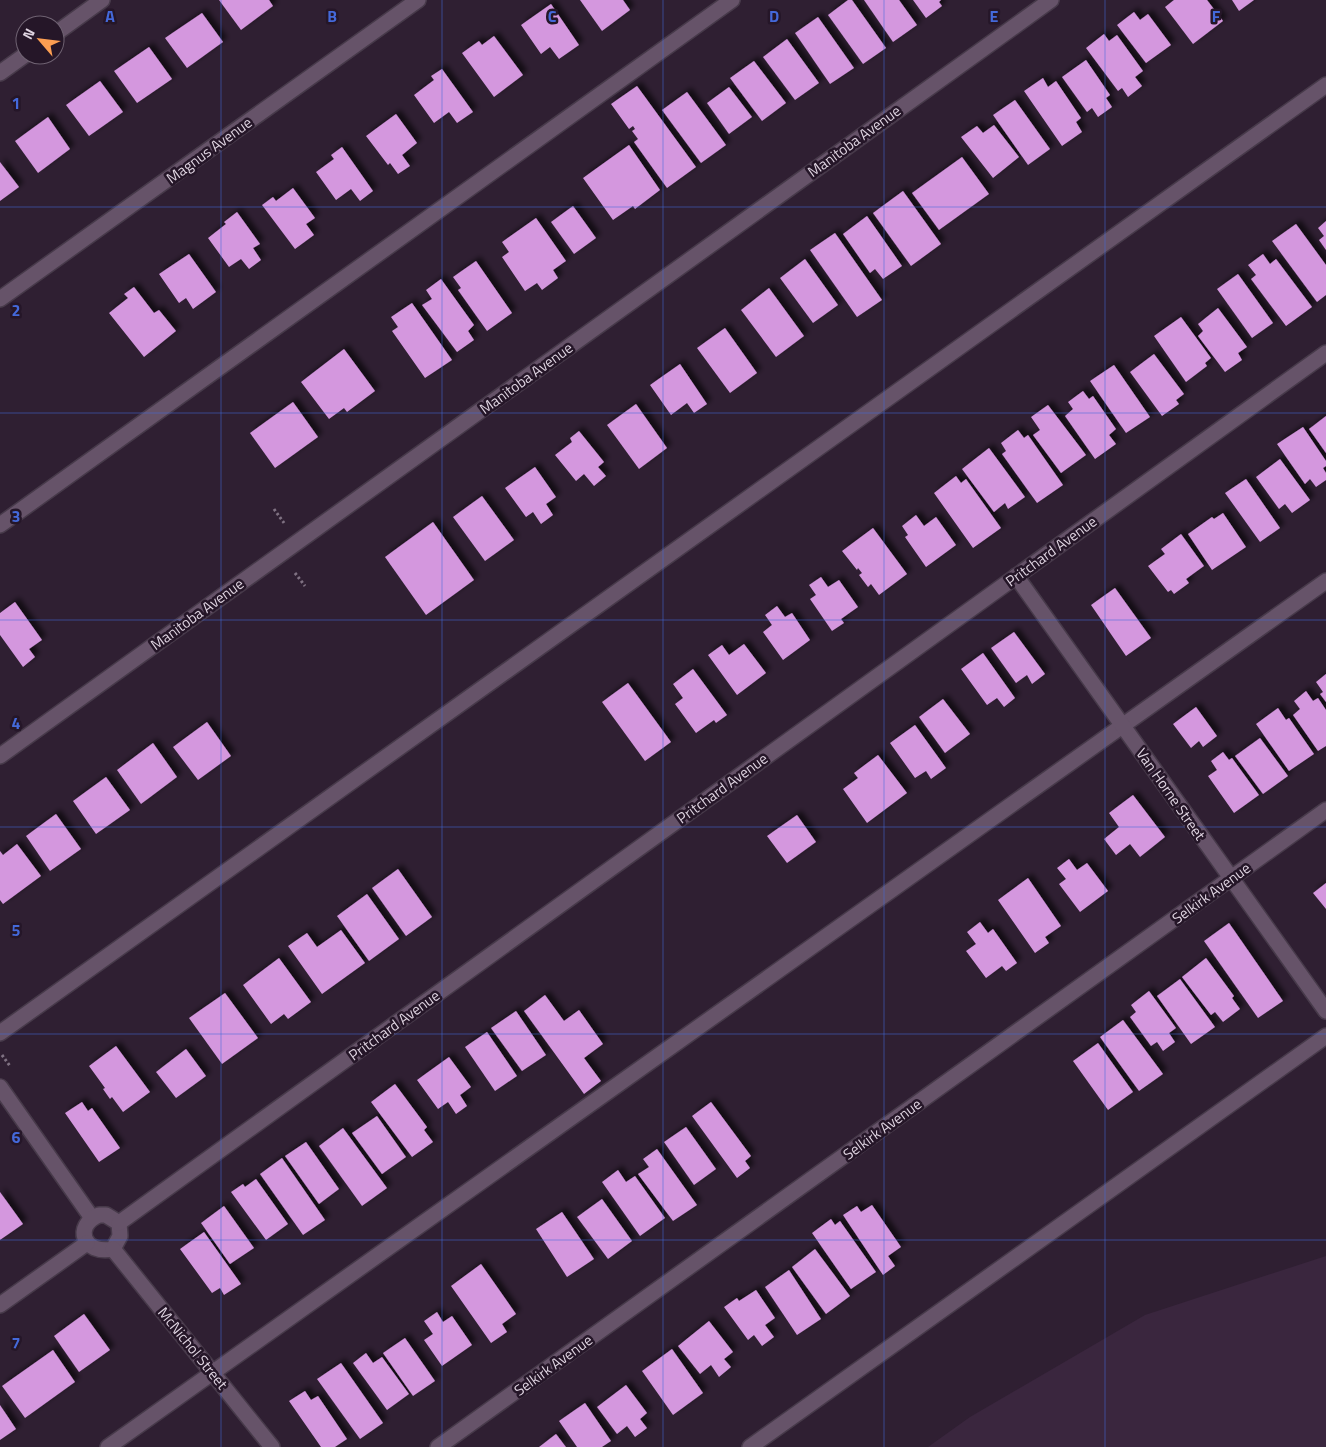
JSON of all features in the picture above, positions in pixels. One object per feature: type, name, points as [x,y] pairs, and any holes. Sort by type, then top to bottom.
[{"type":"street","points":[[65,27],[102,0]]},
{"type":"street","name":"Magnus Avenue","points":[[0,299],[418,0]]},
{"type":"street","points":[[0,525],[732,0]]},
{"type":"street","name":"Manitoba Avenue","points":[[0,756],[1051,0]]},
{"type":"street","points":[[0,73],[15,62]]},
{"type":"street","points":[[0,1033],[1326,85]]},
{"type":"street","name":"Pritchard Avenue","points":[[119,1223],[1326,354]]},
{"type":"street","name":"Van Horne Street","points":[[1016,576],[1326,1011]]},
{"type":"street","points":[[108,1447],[212,1371],[1326,581]]},
{"type":"street","name":"Selkirk Avenue","points":[[438,1447],[1326,810]]},
{"type":"street","points":[[750,1447],[1326,1036]]},
{"type":"street","points":[[0,1087],[92,1218]]},
{"type":"street","points":[[106,1215],[119,1223],[120,1236],[113,1249],[99,1251],[92,1248],[88,1243],[84,1230],[92,1218],[106,1215]]},
{"type":"street","points":[[0,1305],[88,1243]]},
{"type":"street","name":"McNichol Street","points":[[113,1249],[272,1447]]},
{"type":"shaded area","points":[[1326,1256],[1326,1447],[928,1447],[970,1417],[1145,1315]]},
{"type":"building","points":[[219,0],[269,0],[273,6],[241,30]]},
{"type":"building","points":[[580,0],[623,0],[630,10],[602,31]]},
{"type":"building","points":[[848,0],[852,0],[886,48],[863,64],[828,15]]},
{"type":"building","points":[[864,0],[899,0],[917,25],[893,42]]},
{"type":"building","points":[[913,0],[941,0],[939,2],[942,6],[926,18]]},
{"type":"building","points":[[1174,0],[1207,0],[1223,21],[1193,44],[1165,7]]},
{"type":"building","points":[[1232,0],[1254,0],[1239,11]]},
{"type":"building","points":[[551,4],[579,45],[559,59],[550,47],[541,54],[521,25]]},
{"type":"building","points":[[1134,12],[1140,20],[1148,14],[1171,45],[1146,63],[1117,25]]},
{"type":"building","points":[[202,13],[223,42],[187,68],[165,38]]},
{"type":"building","points":[[818,17],[854,68],[830,84],[795,33]]},
{"type":"building","points":[[1104,34],[1109,41],[1117,35],[1143,71],[1135,77],[1142,86],[1128,97],[1122,88],[1118,91],[1086,48]]},
{"type":"building","points":[[494,36],[523,75],[494,97],[462,53],[479,41],[482,45]]},
{"type":"building","points":[[787,39],[819,83],[795,100],[763,57]]},
{"type":"building","points":[[149,47],[172,79],[137,103],[114,71]]},
{"type":"building","points":[[1086,60],[1110,95],[1106,98],[1112,107],[1098,117],[1092,108],[1087,112],[1062,77]]},
{"type":"building","points":[[754,61],[786,103],[762,121],[730,78]]},
{"type":"building","points":[[442,69],[473,112],[457,123],[449,112],[434,123],[414,95],[434,80],[431,76]]},
{"type":"building","points":[[1043,78],[1048,87],[1056,81],[1081,118],[1076,122],[1082,132],[1062,146],[1024,91]]},
{"type":"building","points":[[100,81],[123,112],[89,136],[66,105]]},
{"type":"building","points":[[637,86],[696,167],[667,188],[634,142],[638,139],[632,131],[635,129],[633,126],[629,129],[611,104]]},
{"type":"building","points":[[729,87],[752,117],[729,134],[707,103]]},
{"type":"building","points":[[687,92],[726,145],[701,163],[662,110]]},
{"type":"building","points":[[1015,100],[1050,149],[1028,165],[993,115]]},
{"type":"building","points":[[396,114],[417,143],[402,155],[410,166],[398,174],[390,163],[388,165],[366,136]]},
{"type":"building","points":[[48,117],[70,149],[38,173],[15,141]]},
{"type":"building","points":[[994,125],[1019,157],[993,178],[961,137],[977,126],[983,133]]},
{"type":"building","points":[[629,145],[660,190],[635,209],[633,206],[613,220],[583,178]]},
{"type":"building","points":[[342,147],[373,191],[360,201],[351,189],[336,200],[316,172],[334,159],[331,155]]},
{"type":"building","points":[[962,157],[989,194],[939,230],[912,193]]},
{"type":"building","points":[[0,162],[19,187],[0,201]]},
{"type":"building","points":[[293,188],[315,218],[306,224],[314,235],[295,249],[262,205],[273,197],[276,201]]},
{"type":"building","points":[[903,191],[941,244],[911,266],[873,213]]},
{"type":"building","points":[[573,206],[596,238],[574,254],[551,222]]},
{"type":"building","points":[[237,212],[260,244],[253,248],[261,260],[249,269],[241,259],[229,267],[208,238],[226,224],[224,222]]},
{"type":"building","points":[[867,216],[902,266],[883,279],[875,269],[870,273],[843,234]]},
{"type":"building","points":[[536,218],[566,261],[553,270],[558,278],[542,290],[537,283],[525,291],[502,257],[509,252],[502,242]]},
{"type":"building","points":[[1326,221],[1326,250],[1319,240],[1324,236],[1318,228]]},
{"type":"building","points":[[1296,224],[1326,265],[1326,295],[1317,302],[1272,241]]},
{"type":"building","points":[[835,233],[882,300],[857,317],[810,250]]},
{"type":"building","points":[[189,254],[216,292],[193,309],[186,298],[179,303],[159,274]]},
{"type":"building","points":[[1263,254],[1270,264],[1276,259],[1312,307],[1286,326],[1251,279],[1256,275],[1248,265]]},
{"type":"building","points":[[805,259],[838,305],[813,323],[780,278]]},
{"type":"building","points":[[476,261],[512,313],[487,331],[458,290],[461,288],[453,277]]},
{"type":"building","points":[[1238,274],[1273,323],[1252,338],[1217,289]]},
{"type":"building","points":[[441,279],[474,325],[468,331],[474,340],[457,352],[422,305],[432,299],[426,290]]},
{"type":"building","points":[[134,287],[154,313],[159,310],[176,331],[144,357],[109,313],[128,298],[124,294]]},
{"type":"building","points":[[769,288],[804,336],[776,357],[741,310]]},
{"type":"building","points":[[412,303],[452,360],[425,378],[392,331],[398,327],[391,317]]},
{"type":"building","points":[[1218,308],[1247,347],[1238,353],[1242,360],[1225,372],[1198,336],[1203,331],[1198,324]]},
{"type":"building","points":[[1181,317],[1211,358],[1205,363],[1207,366],[1186,382],[1154,336]]},
{"type":"building","points":[[725,328],[757,373],[730,393],[697,348]]},
{"type":"building","points":[[344,349],[375,391],[347,412],[344,408],[329,419],[301,382]]},
{"type":"building","points":[[1154,354],[1184,394],[1176,400],[1179,404],[1162,416],[1130,372]]},
{"type":"building","points":[[680,364],[707,404],[694,413],[687,403],[671,415],[650,385]]},
{"type":"building","points":[[1114,365],[1150,417],[1126,433],[1090,381]]},
{"type":"building","points":[[1083,391],[1089,399],[1093,396],[1116,429],[1109,435],[1116,444],[1095,459],[1065,416],[1073,409],[1068,402]]},
{"type":"building","points":[[293,402],[318,437],[275,468],[250,433]]},
{"type":"building","points":[[636,404],[667,448],[639,469],[607,425]]},
{"type":"building","points":[[1048,405],[1086,455],[1061,473],[1033,435],[1040,430],[1031,417]]},
{"type":"building","points":[[1326,416],[1326,453],[1309,429]]},
{"type":"building","points":[[1303,427],[1326,461],[1326,466],[1323,468],[1326,473],[1326,480],[1316,487],[1310,479],[1305,484],[1277,444]]},
{"type":"building","points":[[1018,430],[1024,438],[1028,435],[1063,485],[1037,503],[1002,454],[1006,451],[1001,443]]},
{"type":"building","points":[[579,431],[604,462],[598,467],[606,476],[594,486],[584,474],[576,481],[555,455],[572,442],[570,438]]},
{"type":"building","points":[[989,448],[1025,497],[1008,509],[1005,503],[994,512],[962,469]]},
{"type":"building","points":[[1280,459],[1310,500],[1292,513],[1285,504],[1279,509],[1256,477]]},
{"type":"building","points":[[535,467],[556,497],[546,504],[553,515],[541,524],[533,512],[526,517],[505,488]]},
{"type":"building","points":[[956,476],[961,483],[966,479],[1001,528],[973,548],[934,493]]},
{"type":"building","points":[[1246,479],[1280,528],[1260,542],[1225,493]]},
{"type":"building","points":[[482,496],[514,540],[485,561],[453,517]]},
{"type":"building","points":[[1223,513],[1246,547],[1212,570],[1188,534],[1212,517],[1214,519]]},
{"type":"building","points":[[916,515],[924,526],[936,517],[956,545],[926,567],[905,537],[908,535],[902,526]]},
{"type":"building","points":[[433,522],[474,580],[426,615],[385,557]]},
{"type":"building","points":[[873,528],[907,574],[879,595],[871,584],[868,587],[859,575],[862,573],[858,568],[857,570],[842,551]]},
{"type":"building","points":[[1181,534],[1204,566],[1186,579],[1189,583],[1174,594],[1171,590],[1168,592],[1148,566],[1165,554],[1161,549]]},
{"type":"building","points":[[821,577],[828,587],[839,580],[858,607],[841,619],[844,623],[832,631],[810,599],[816,595],[809,585]]},
{"type":"building","points":[[1115,588],[1151,638],[1126,656],[1091,605]]},
{"type":"building","points":[[15,602],[42,640],[29,649],[35,657],[23,667],[0,635],[0,613]]},
{"type":"building","points":[[777,606],[785,617],[792,613],[810,640],[783,660],[763,632],[772,625],[765,615]]},
{"type":"building","points":[[1014,632],[1045,674],[1032,684],[1027,675],[1016,683],[991,648]]},
{"type":"building","points":[[744,644],[766,673],[737,695],[708,655],[722,645],[729,655]]},
{"type":"building","points":[[983,653],[1015,698],[1004,707],[997,698],[987,705],[961,669]]},
{"type":"building","points":[[693,669],[727,715],[716,723],[714,720],[696,733],[675,704],[683,698],[673,684]]},
{"type":"building","points":[[1326,674],[1326,702],[1320,694],[1323,692],[1316,682]]},
{"type":"building","points":[[628,683],[671,742],[645,761],[602,702]]},
{"type":"building","points":[[1306,691],[1313,701],[1318,698],[1326,710],[1326,746],[1318,751],[1293,715],[1300,709],[1294,701]]},
{"type":"building","points":[[943,699],[970,734],[945,753],[919,717]]},
{"type":"building","points":[[1196,707],[1217,736],[1203,747],[1199,741],[1191,748],[1173,724]]},
{"type":"building","points":[[1278,708],[1286,720],[1289,718],[1314,754],[1289,771],[1256,724]]},
{"type":"building","points":[[207,722],[231,756],[198,780],[173,747]]},
{"type":"building","points":[[915,725],[946,768],[931,779],[926,771],[915,778],[890,743]]},
{"type":"building","points":[[1260,738],[1288,776],[1263,794],[1235,756]]},
{"type":"building","points":[[153,743],[177,777],[141,804],[117,770]]},
{"type":"building","points":[[1223,752],[1229,760],[1232,758],[1259,795],[1234,813],[1208,776],[1217,770],[1211,761]]},
{"type":"building","points":[[878,755],[907,793],[867,823],[843,789],[858,778],[854,773]]},
{"type":"building","points":[[106,777],[130,810],[96,834],[73,801]]},
{"type":"building","points":[[1133,795],[1165,837],[1140,857],[1130,844],[1116,855],[1104,839],[1119,827],[1109,813]]},
{"type":"building","points":[[56,814],[81,849],[50,871],[26,836]]},
{"type":"building","points":[[797,815],[816,842],[787,863],[767,836]]},
{"type":"building","points":[[17,844],[41,876],[3,904],[0,900],[0,851],[3,855]]},
{"type":"building","points":[[1069,859],[1077,870],[1087,863],[1108,891],[1080,912],[1059,884],[1066,879],[1057,868]]},
{"type":"building","points":[[398,869],[432,917],[406,936],[372,888]]},
{"type":"building","points":[[1028,878],[1061,926],[1045,937],[1049,943],[1035,953],[998,900]]},
{"type":"building","points":[[1326,883],[1326,909],[1313,893]]},
{"type":"building","points":[[367,894],[399,939],[369,961],[337,916]]},
{"type":"building","points":[[980,922],[988,933],[993,929],[1017,963],[1006,971],[1002,966],[986,978],[966,951],[976,944],[967,932]]},
{"type":"building","points":[[1229,923],[1283,1001],[1258,1018],[1204,941]]},
{"type":"building","points":[[341,930],[365,963],[322,994],[288,946],[307,933],[317,947]]},
{"type":"building","points":[[279,958],[311,1002],[288,1019],[284,1014],[271,1024],[243,985]]},
{"type":"building","points":[[1206,958],[1234,996],[1232,998],[1240,1009],[1223,1022],[1215,1012],[1211,1015],[1182,977]]},
{"type":"building","points":[[1180,979],[1215,1027],[1191,1044],[1157,996]]},
{"type":"building","points":[[1149,991],[1176,1028],[1169,1033],[1175,1042],[1163,1051],[1157,1042],[1151,1046],[1130,1017],[1136,1012],[1131,1005]]},
{"type":"building","points":[[225,993],[258,1038],[222,1064],[189,1018]]},
{"type":"building","points":[[545,995],[564,1021],[579,1010],[603,1044],[584,1058],[601,1081],[584,1094],[524,1011]]},
{"type":"building","points":[[516,1011],[546,1055],[522,1071],[491,1028]]},
{"type":"building","points":[[1123,1020],[1163,1074],[1139,1091],[1100,1037]]},
{"type":"building","points":[[487,1032],[517,1076],[495,1091],[465,1047]]},
{"type":"building","points":[[1098,1043],[1133,1092],[1108,1110],[1073,1061]]},
{"type":"building","points":[[116,1046],[150,1092],[123,1112],[112,1097],[110,1099],[103,1089],[105,1088],[89,1066]]},
{"type":"building","points":[[186,1049],[206,1076],[176,1098],[156,1072]]},
{"type":"building","points":[[449,1057],[471,1087],[460,1095],[467,1106],[456,1114],[448,1102],[438,1109],[417,1080]]},
{"type":"building","points":[[395,1084],[427,1127],[424,1130],[433,1142],[412,1157],[371,1102]]},
{"type":"building","points":[[82,1102],[88,1111],[92,1108],[120,1148],[99,1162],[65,1113]]},
{"type":"building","points":[[711,1102],[751,1156],[745,1161],[750,1168],[737,1178],[692,1116]]},
{"type":"building","points":[[377,1116],[406,1157],[382,1174],[352,1133]]},
{"type":"building","points":[[686,1127],[716,1169],[694,1185],[664,1142]]},
{"type":"building","points":[[343,1128],[387,1188],[362,1206],[319,1146]]},
{"type":"building","points":[[306,1142],[339,1189],[319,1204],[285,1156]]},
{"type":"building","points":[[657,1149],[697,1205],[673,1221],[638,1174],[649,1167],[643,1159]]},
{"type":"building","points":[[282,1158],[325,1220],[303,1235],[260,1174]]},
{"type":"building","points":[[618,1170],[626,1182],[635,1176],[665,1218],[640,1236],[602,1182]]},
{"type":"building","points":[[256,1179],[288,1224],[266,1240],[231,1192],[243,1184],[245,1187]]},
{"type":"building","points":[[0,1192],[23,1224],[0,1240]]},
{"type":"building","points":[[602,1199],[632,1241],[608,1259],[577,1217]]},
{"type":"building","points":[[872,1205],[901,1247],[888,1256],[895,1266],[883,1275],[843,1215],[857,1206],[861,1212]]},
{"type":"building","points":[[224,1206],[254,1248],[230,1264],[201,1223]]},
{"type":"building","points":[[562,1212],[594,1259],[567,1277],[536,1229]]},
{"type":"building","points":[[831,1219],[835,1225],[840,1221],[876,1272],[851,1289],[812,1233]]},
{"type":"building","points":[[204,1232],[241,1284],[224,1295],[220,1288],[212,1293],[180,1249]]},
{"type":"building","points":[[815,1249],[850,1296],[826,1314],[792,1267]]},
{"type":"building","points":[[481,1264],[516,1314],[502,1324],[507,1332],[491,1343],[451,1286]]},
{"type":"building","points":[[789,1270],[821,1319],[797,1335],[765,1287]]},
{"type":"building","points":[[756,1290],[775,1318],[765,1325],[774,1337],[762,1346],[754,1335],[748,1340],[724,1307],[737,1298],[739,1301]]},
{"type":"building","points":[[437,1312],[443,1322],[452,1316],[472,1345],[442,1366],[424,1340],[433,1334],[424,1321]]},
{"type":"building","points":[[84,1314],[110,1350],[79,1372],[54,1336]]},
{"type":"building","points":[[709,1321],[733,1352],[724,1359],[731,1367],[719,1377],[711,1365],[700,1374],[678,1346]]},
{"type":"building","points":[[405,1338],[435,1381],[413,1396],[383,1353]]},
{"type":"building","points":[[672,1349],[703,1393],[673,1415],[642,1371]]},
{"type":"building","points":[[53,1350],[75,1382],[25,1418],[2,1386]]},
{"type":"building","points":[[366,1353],[373,1363],[382,1357],[409,1394],[387,1410],[353,1363]]},
{"type":"building","points":[[341,1363],[383,1423],[360,1439],[317,1379]]},
{"type":"building","points":[[626,1385],[647,1413],[640,1419],[647,1428],[635,1437],[627,1426],[617,1434],[597,1407]]},
{"type":"building","points":[[305,1391],[311,1400],[318,1396],[347,1439],[335,1447],[321,1447],[289,1401]]},
{"type":"building","points":[[585,1403],[611,1441],[602,1447],[577,1447],[559,1421]]},
{"type":"building","points":[[0,1405],[16,1429],[0,1440]]},
{"type":"building","points":[[556,1434],[566,1447],[539,1447]]}]
